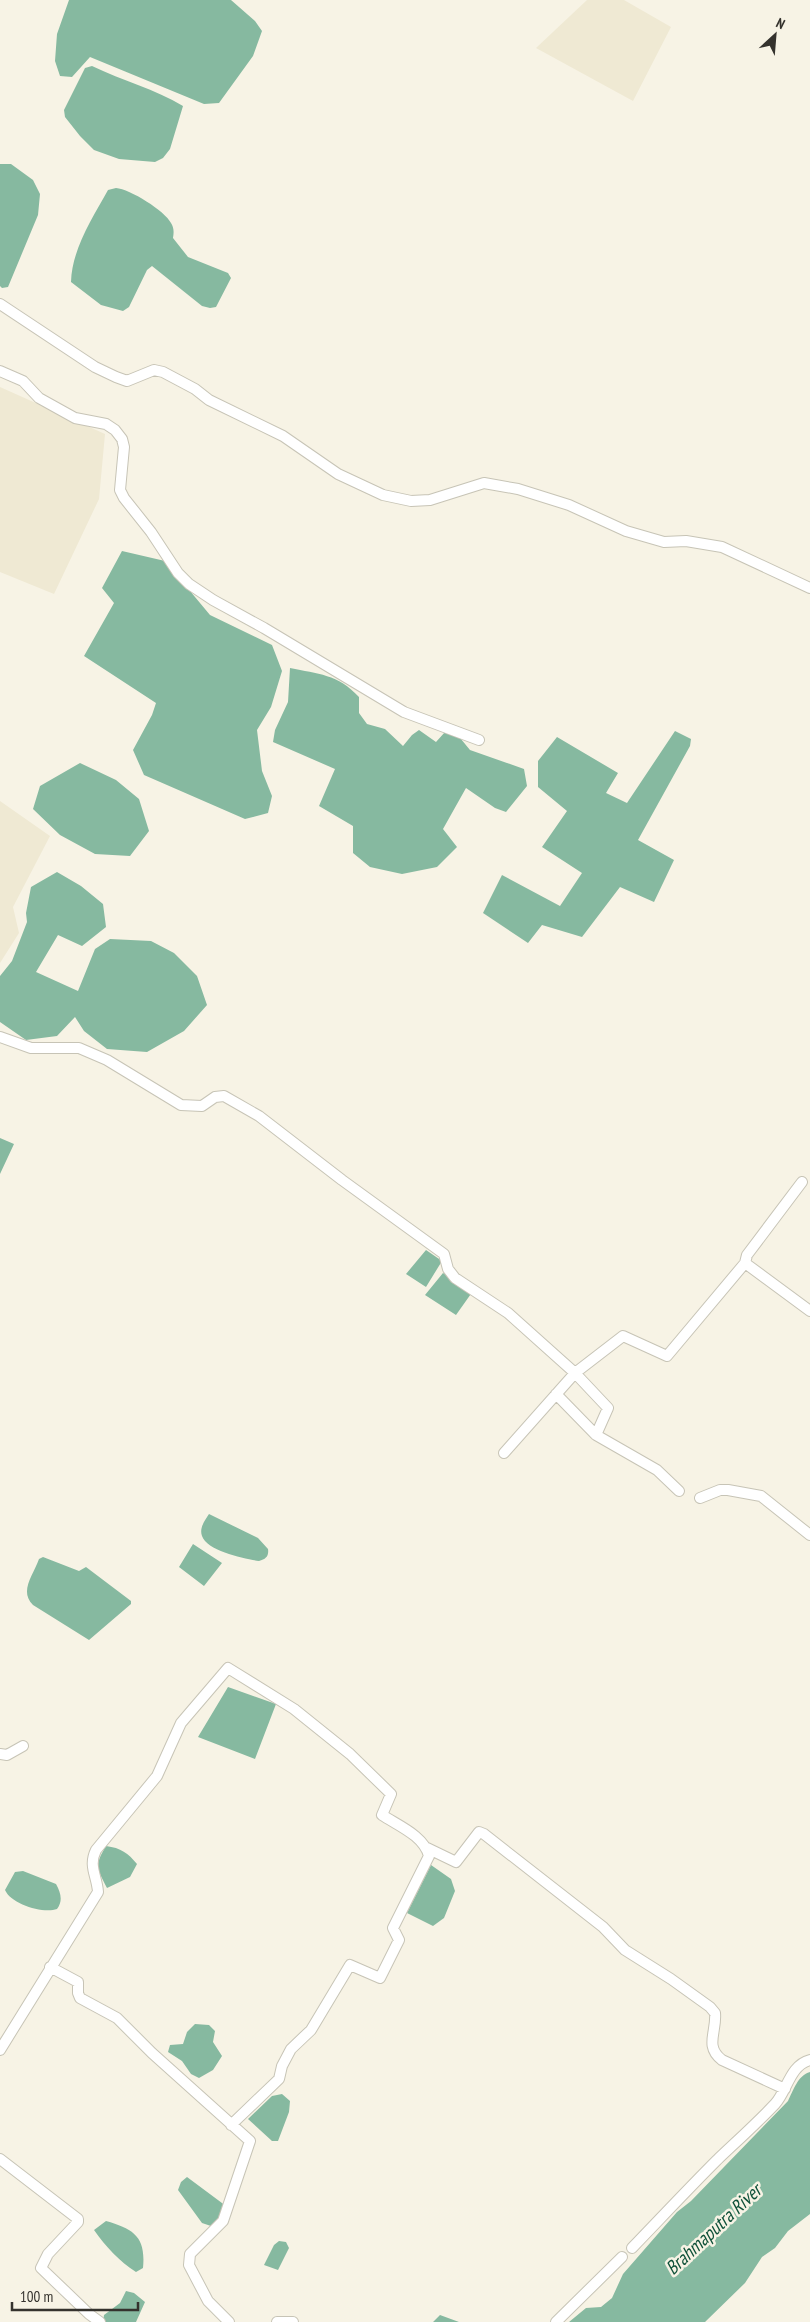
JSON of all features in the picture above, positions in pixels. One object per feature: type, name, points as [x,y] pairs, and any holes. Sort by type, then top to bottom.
[{"type":"street","points":[[0,304],[109,374],[127,381],[154,370],[163,372],[195,389],[209,400],[283,436],[338,474],[395,499],[411,501],[430,500],[484,483],[518,489],[569,505],[626,531],[664,542],[686,541],[722,547],[810,588]]},
{"type":"street","points":[[0,371],[23,381],[40,398],[75,418],[106,424],[115,430],[122,439],[124,447],[120,490],[152,532],[178,573],[189,584],[404,712],[479,740]]},
{"type":"street","points":[[0,1036],[30,1048],[79,1048],[107,1060],[181,1105],[202,1106],[215,1097],[224,1096],[259,1116],[335,1175],[444,1254],[448,1269],[456,1278],[508,1313],[576,1373],[608,1408],[596,1435]]},
{"type":"street","points":[[504,1453],[576,1373],[623,1336],[667,1356],[745,1263],[747,1255],[802,1182]]},
{"type":"street","points":[[745,1263],[810,1312]]},
{"type":"street","points":[[556,1394],[596,1435],[657,1470],[679,1491]]},
{"type":"street","points":[[700,1498],[720,1490],[762,1496],[810,1535]]},
{"type":"street","points":[[0,2050],[98,1892],[92,1866],[96,1850],[157,1776],[181,1723],[228,1668],[294,1709],[350,1754],[391,1794],[382,1815],[421,1840],[427,1848],[429,1856],[393,1928],[399,1940],[380,1978],[350,1965],[311,2030],[292,2049],[282,2066],[279,2079],[231,2125]]},
{"type":"street","points":[[0,1754],[7,1755],[23,1746]]},
{"type":"street","points":[[427,1848],[456,1862],[475,1836],[479,1832],[484,1834],[602,1926],[625,1950],[671,1979],[710,2007],[715,2013],[712,2047],[715,2054],[722,2060],[785,2089]]},
{"type":"street","points":[[50,1967],[78,1982],[80,1998],[117,2018],[152,2053],[250,2141],[223,2221],[190,2254],[189,2265],[208,2301],[230,2322]]},
{"type":"street","points":[[632,2248],[759,2121],[781,2097],[795,2071],[810,2060]]},
{"type":"street","points":[[0,2159],[78,2220],[48,2254],[41,2268],[89,2314],[100,2322]]},
{"type":"street","points":[[556,2322],[622,2256]]},
{"type":"street","points":[[277,2322],[293,2322]]},
{"type":"shaded area","points":[[587,0],[624,0],[671,27],[633,101],[536,48]]},
{"type":"shaded area","points":[[0,387],[105,434],[99,499],[54,594],[0,572]]},
{"type":"shaded area","points":[[0,801],[50,836],[13,907],[19,933],[0,963]]},
{"type":"water","points":[[69,0],[231,0],[255,21],[262,31],[253,56],[219,103],[204,104],[90,57],[72,77],[60,76],[55,61],[57,34]]},
{"type":"water","points":[[92,66],[183,106],[170,149],[163,158],[155,162],[119,159],[94,150],[65,117],[64,110],[85,68]]},
{"type":"water","points":[[0,164],[11,164],[33,180],[40,194],[38,215],[8,287],[2,288],[0,286]]},
{"type":"water","points":[[116,188],[138,196],[162,213],[172,225],[174,230],[173,238],[188,257],[228,273],[231,278],[216,307],[202,306],[152,266],[147,270],[129,307],[123,311],[101,305],[71,282],[75,258],[84,234],[108,190]]},
{"type":"water","points":[[122,551],[165,561],[210,615],[272,645],[282,671],[271,707],[257,730],[262,771],[272,796],[268,813],[245,819],[144,775],[133,750],[152,715],[156,703],[84,656],[114,603],[102,588]]},
{"type":"water","points":[[290,668],[327,676],[351,689],[359,697],[359,713],[367,724],[385,729],[403,746],[419,730],[436,742],[445,732],[456,733],[470,750],[524,769],[527,786],[506,812],[495,808],[466,788],[443,829],[457,847],[437,867],[402,874],[370,867],[353,853],[353,826],[319,806],[335,769],[273,742],[275,730],[288,702]]},
{"type":"water","points":[[675,731],[691,739],[690,746],[638,840],[674,860],[654,902],[620,887],[582,937],[542,925],[528,943],[483,913],[502,875],[560,906],[582,873],[542,847],[567,811],[538,787],[538,761],[557,737],[618,773],[606,793],[627,803]]},
{"type":"water","points":[[80,763],[116,780],[139,799],[149,831],[130,856],[95,854],[60,835],[33,809],[40,786]]},
{"type":"water","points":[[57,872],[81,886],[103,904],[106,927],[82,946],[58,935],[36,972],[78,991],[95,949],[110,939],[151,941],[174,953],[197,976],[207,1005],[184,1031],[147,1052],[107,1049],[84,1031],[75,1017],[57,1036],[26,1040],[0,1022],[0,976],[12,961],[27,922],[26,913],[31,887]]},
{"type":"water","points":[[0,1138],[14,1144],[0,1174]]},
{"type":"water","points":[[426,1250],[442,1261],[426,1287],[406,1274]]},
{"type":"water","points":[[443,1273],[473,1291],[456,1315],[425,1295]]},
{"type":"water","points":[[209,1514],[258,1538],[268,1549],[266,1557],[259,1561],[253,1560],[227,1553],[211,1546],[205,1541],[201,1533],[203,1524]]},
{"type":"water","points":[[193,1544],[222,1563],[204,1586],[179,1567]]},
{"type":"water","points":[[43,1557],[79,1571],[86,1567],[131,1601],[131,1604],[89,1640],[33,1605],[29,1600],[27,1594],[28,1583],[39,1559]]},
{"type":"water","points":[[228,1687],[276,1704],[255,1759],[198,1737]]},
{"type":"water","points":[[106,1846],[124,1852],[137,1864],[130,1877],[107,1888],[98,1867]]},
{"type":"water","points":[[431,1865],[451,1879],[455,1891],[444,1918],[433,1926],[407,1913]]},
{"type":"water","points":[[23,1871],[56,1884],[61,1897],[57,1909],[44,1910],[28,1907],[8,1895],[5,1890],[15,1872]]},
{"type":"water","points":[[195,2024],[209,2025],[215,2031],[213,2042],[222,2056],[213,2070],[199,2078],[191,2074],[182,2061],[168,2052],[170,2045],[183,2044],[187,2032]]},
{"type":"water","name":"Brahmaputra River","points":[[810,2072],[810,2214],[788,2231],[775,2248],[762,2257],[745,2283],[705,2322],[569,2322],[586,2308],[601,2307],[612,2298],[623,2274],[677,2212],[691,2201],[788,2101],[802,2076]]},
{"type":"water","points":[[282,2094],[290,2101],[289,2112],[278,2141],[272,2141],[248,2119],[272,2096]]},
{"type":"water","points":[[187,2177],[226,2206],[218,2221],[211,2226],[202,2223],[178,2190],[181,2182]]},
{"type":"water","points":[[106,2221],[124,2227],[136,2236],[142,2249],[143,2268],[136,2272],[118,2258],[103,2242],[94,2230]]},
{"type":"water","points":[[279,2241],[286,2242],[289,2248],[278,2270],[264,2265],[274,2245]]},
{"type":"water","points":[[126,2291],[134,2293],[145,2302],[136,2322],[103,2322],[104,2315],[120,2303]]},
{"type":"water","points":[[440,2315],[459,2322],[433,2322]]}]
